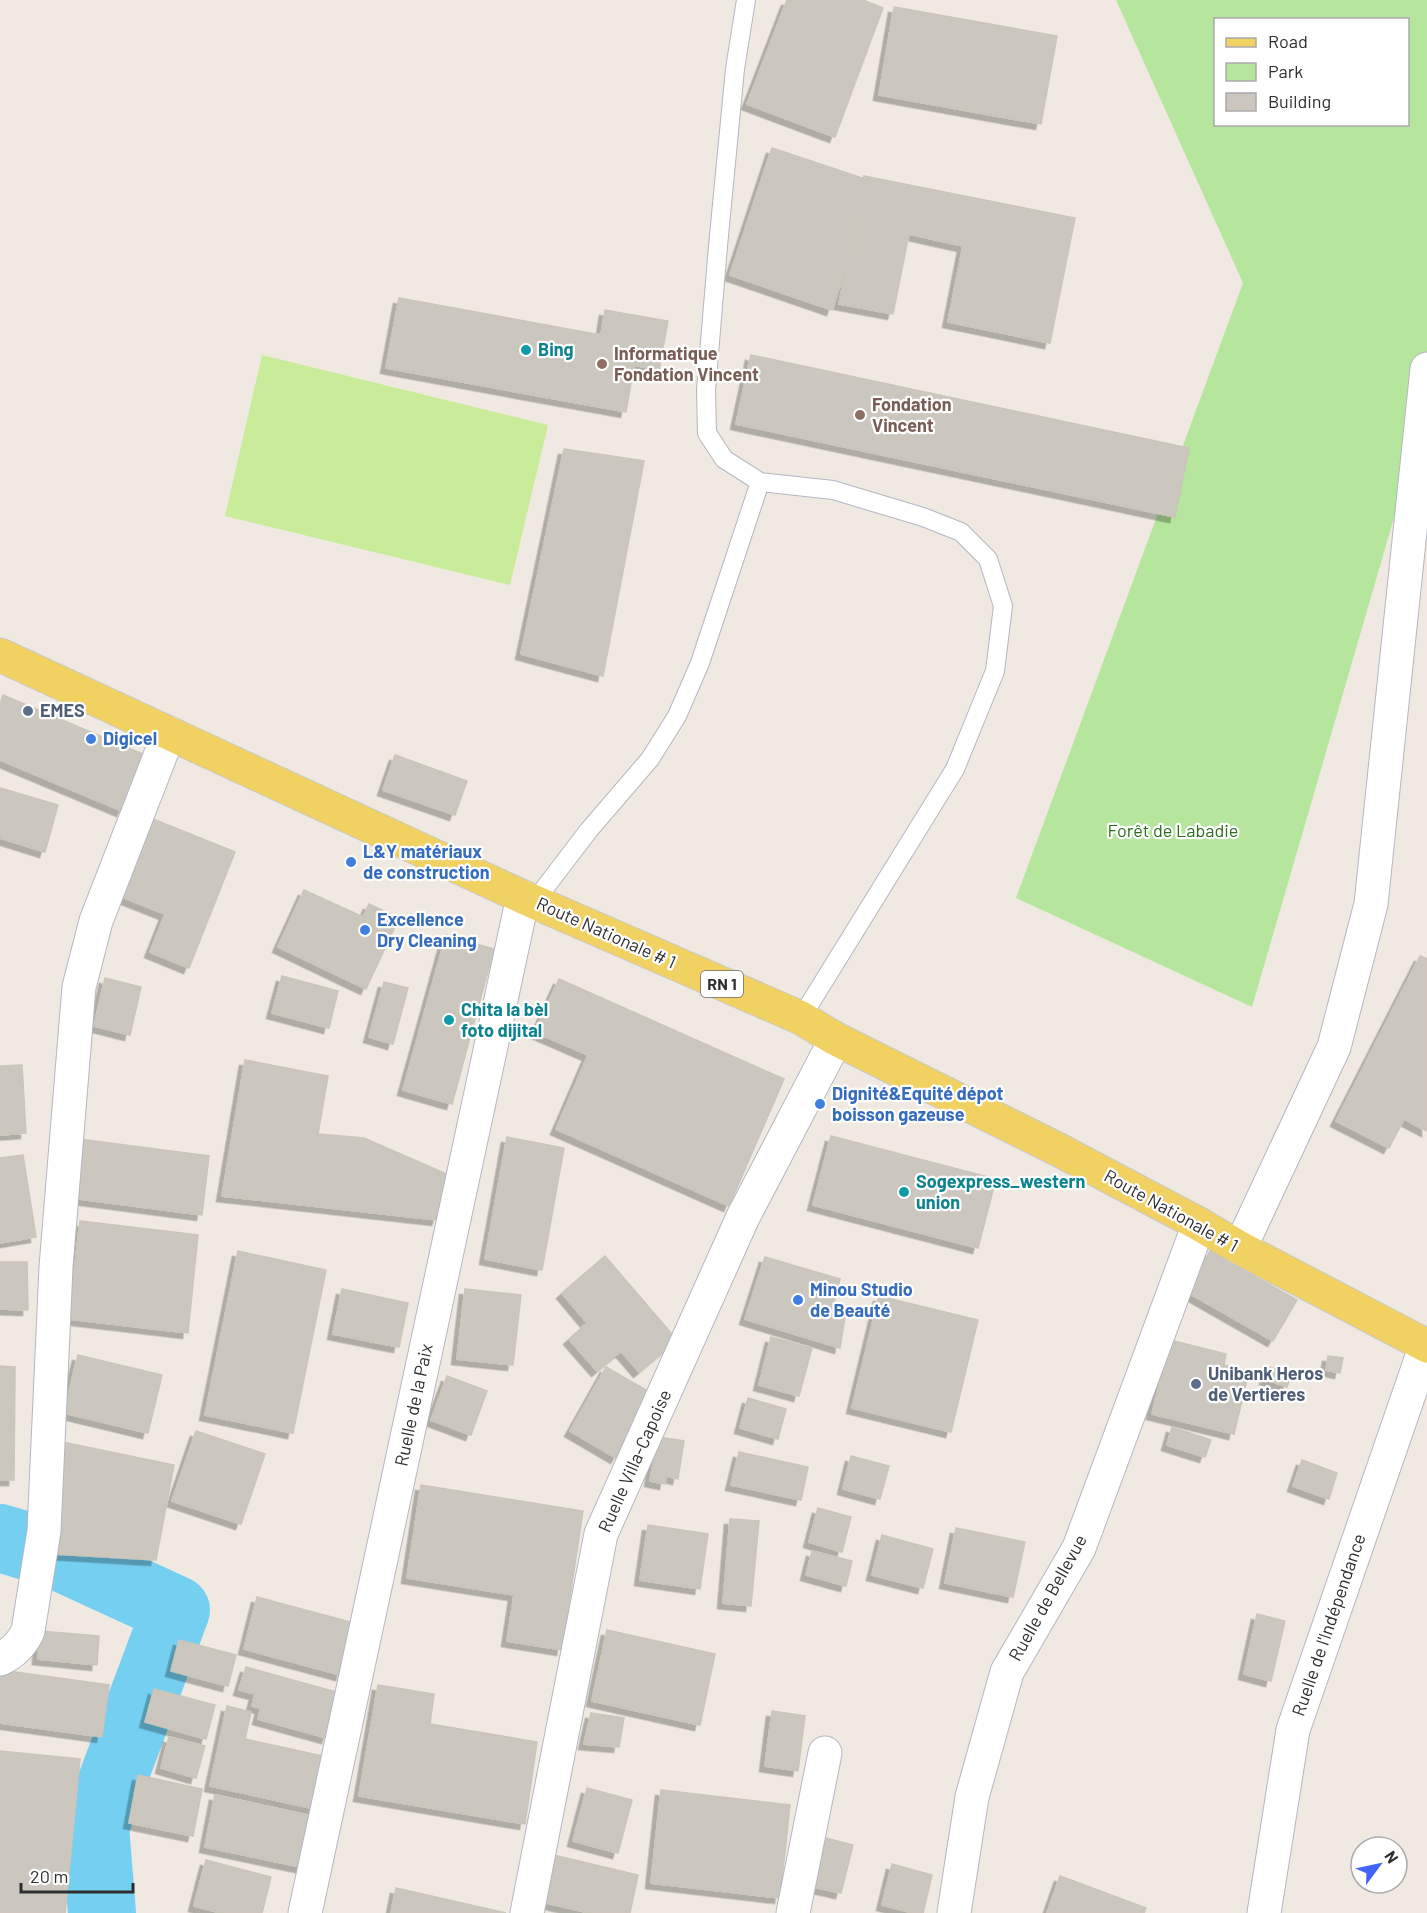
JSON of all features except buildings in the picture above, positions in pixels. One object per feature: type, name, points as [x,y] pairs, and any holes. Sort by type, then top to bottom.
[{"type":"main road","name":"Route Nationale # 1","points":[[0,655],[528,899],[801,1018],[836,1039],[1062,1151],[1426,1346]]},
{"type":"street","points":[[1240,1248],[1334,1047],[1371,904],[1427,369]]},
{"type":"street","points":[[0,1659],[15,1651],[24,1641],[28,1631],[44,1531],[56,1267],[79,987],[96,921],[169,733]]},
{"type":"street","name":"Ruelle de la Paix","points":[[305,1913],[528,899]]},
{"type":"street","name":"Ruelle Villa-Capoise","points":[[527,1913],[602,1534],[743,1216],[836,1039]]},
{"type":"street","name":"Ruelle de Bellevue","points":[[954,1913],[972,1797],[1006,1672],[1079,1548],[1199,1224]]},
{"type":"street","name":"Ruelle de l'Indépendance","points":[[1264,1913],[1293,1730],[1426,1346]]},
{"type":"street","points":[[793,1913],[825,1753]]},
{"type":"lane","points":[[746,0],[735,69],[719,234],[706,390],[707,433],[724,459],[760,482],[833,489],[961,532],[987,560],[1003,606],[995,671],[955,770],[801,1018]]},
{"type":"lane","points":[[528,899],[650,759],[677,716],[699,663],[760,482]]},
{"type":"green space","name":"Forêt de Labadie","points":[[1116,0],[1427,0],[1427,404],[1252,1007],[1016,898],[1243,283]]},
{"type":"green space","points":[[262,355],[548,425],[510,585],[225,516]]},
{"type":"waterway","points":[[0,1538],[54,1554],[176,1610],[95,1827],[102,1913]]},
{"type":"place","name":"Bing","points":[[526,350]]},
{"type":"place","name":"Informatique Fondation Vincent","points":[[602,364]]},
{"type":"place","name":"Fondation Vincent","points":[[860,415]]},
{"type":"place","name":"EMES","points":[[28,711]]},
{"type":"place","name":"Digicel","points":[[91,739]]},
{"type":"place","name":"L&Y matériaux de construction","points":[[351,862]]},
{"type":"place","name":"Excellence Dry Cleaning","points":[[365,930]]},
{"type":"place","name":"Chita la bèl foto dijital","points":[[449,1020]]},
{"type":"place","name":"Dignité&Equité dépot boisson gazeuse","points":[[820,1104]]},
{"type":"place","name":"Sogexpress_western union","points":[[904,1192]]},
{"type":"place","name":"Minou Studio de Beauté","points":[[798,1300]]},
{"type":"place","name":"Unibank Heros de Vertieres","points":[[1196,1384]]}]
